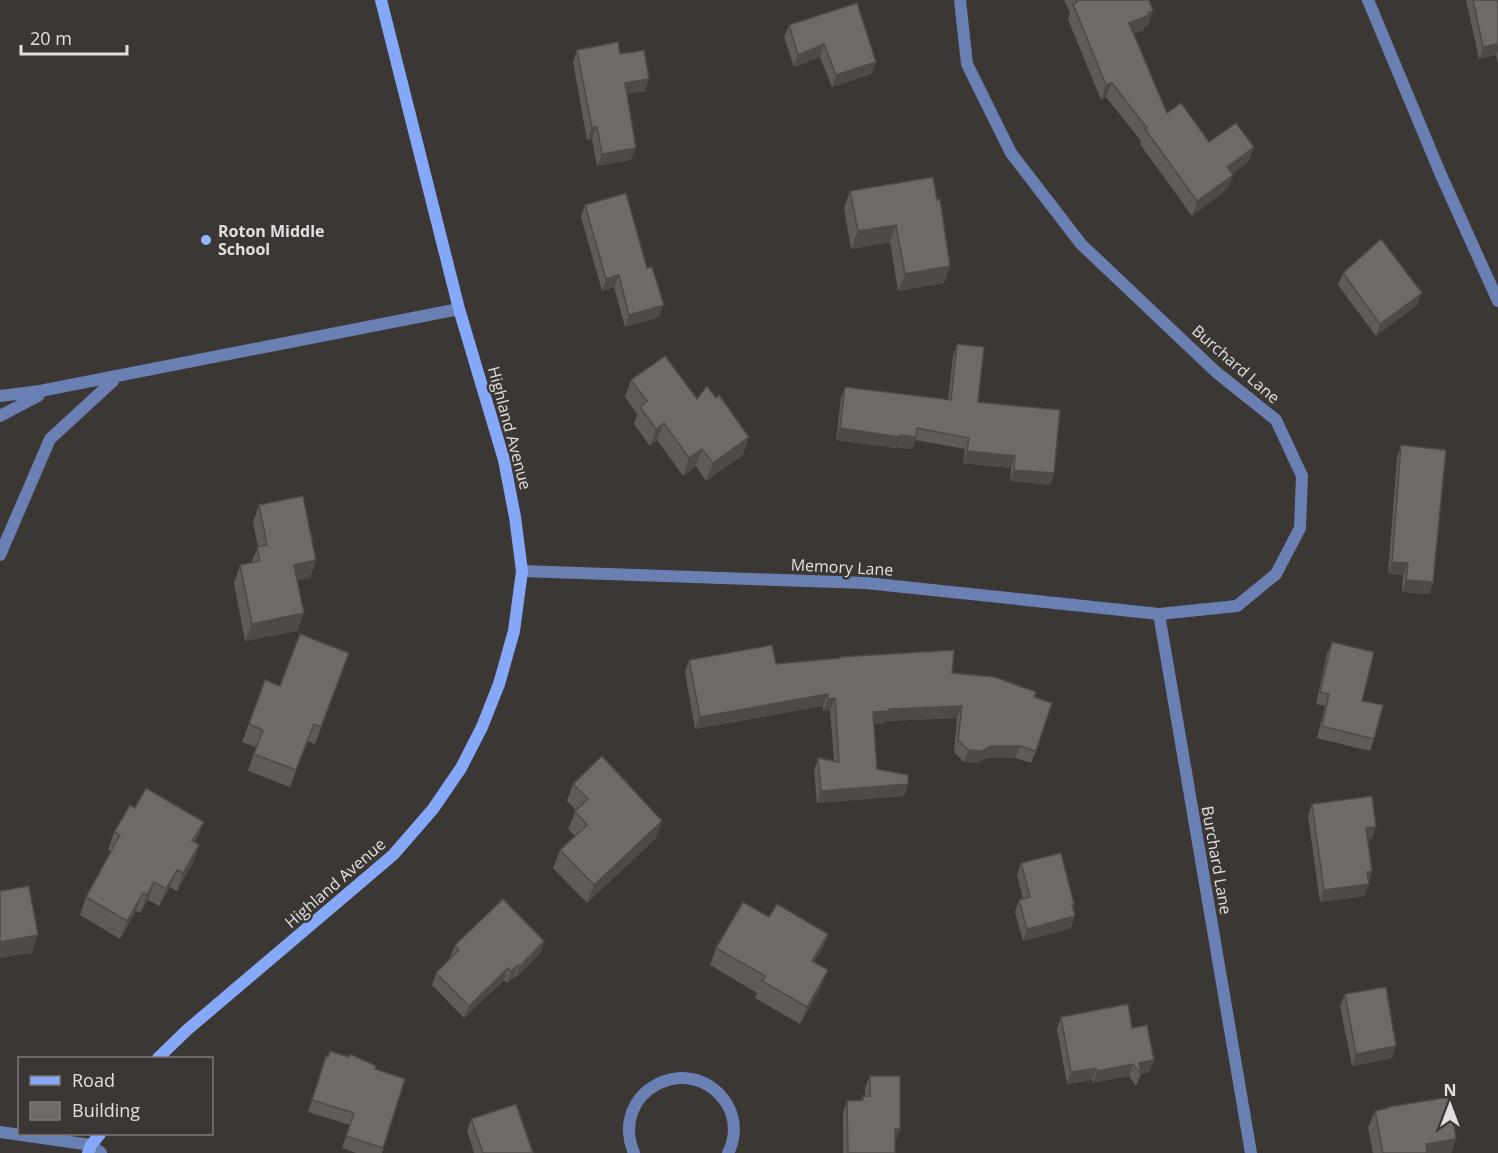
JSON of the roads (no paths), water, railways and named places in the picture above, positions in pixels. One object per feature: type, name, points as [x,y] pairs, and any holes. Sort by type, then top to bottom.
[{"type":"street","name":"Highland Avenue","points":[[160,1057],[187,1030],[393,855],[433,809],[461,768],[482,728],[495,695],[514,631],[522,571],[504,460],[459,309],[381,0]]},
{"type":"street","name":"Burchard Lane","points":[[960,0],[967,64],[1011,153],[1081,244],[1216,372],[1276,420],[1302,476],[1300,528],[1276,574],[1237,606],[1159,615],[1251,1153]]},
{"type":"street","points":[[1368,0],[1441,175],[1498,301]]},
{"type":"street","points":[[0,396],[40,391],[459,309]]},
{"type":"street","points":[[0,555],[50,439],[113,381],[113,377]]},
{"type":"street","points":[[0,416],[38,396],[40,391]]},
{"type":"street","name":"Memory Lane","points":[[522,571],[866,583],[1159,615]]},
{"type":"street","points":[[634,1153],[630,1142],[629,1125],[633,1108],[643,1094],[657,1084],[673,1078],[691,1078],[707,1084],[721,1095],[730,1110],[734,1126],[733,1144],[728,1153]]},
{"type":"street","points":[[0,1132],[94,1150],[100,1135]]},
{"type":"place","name":"Roton Middle School","points":[[206,240]]}]
